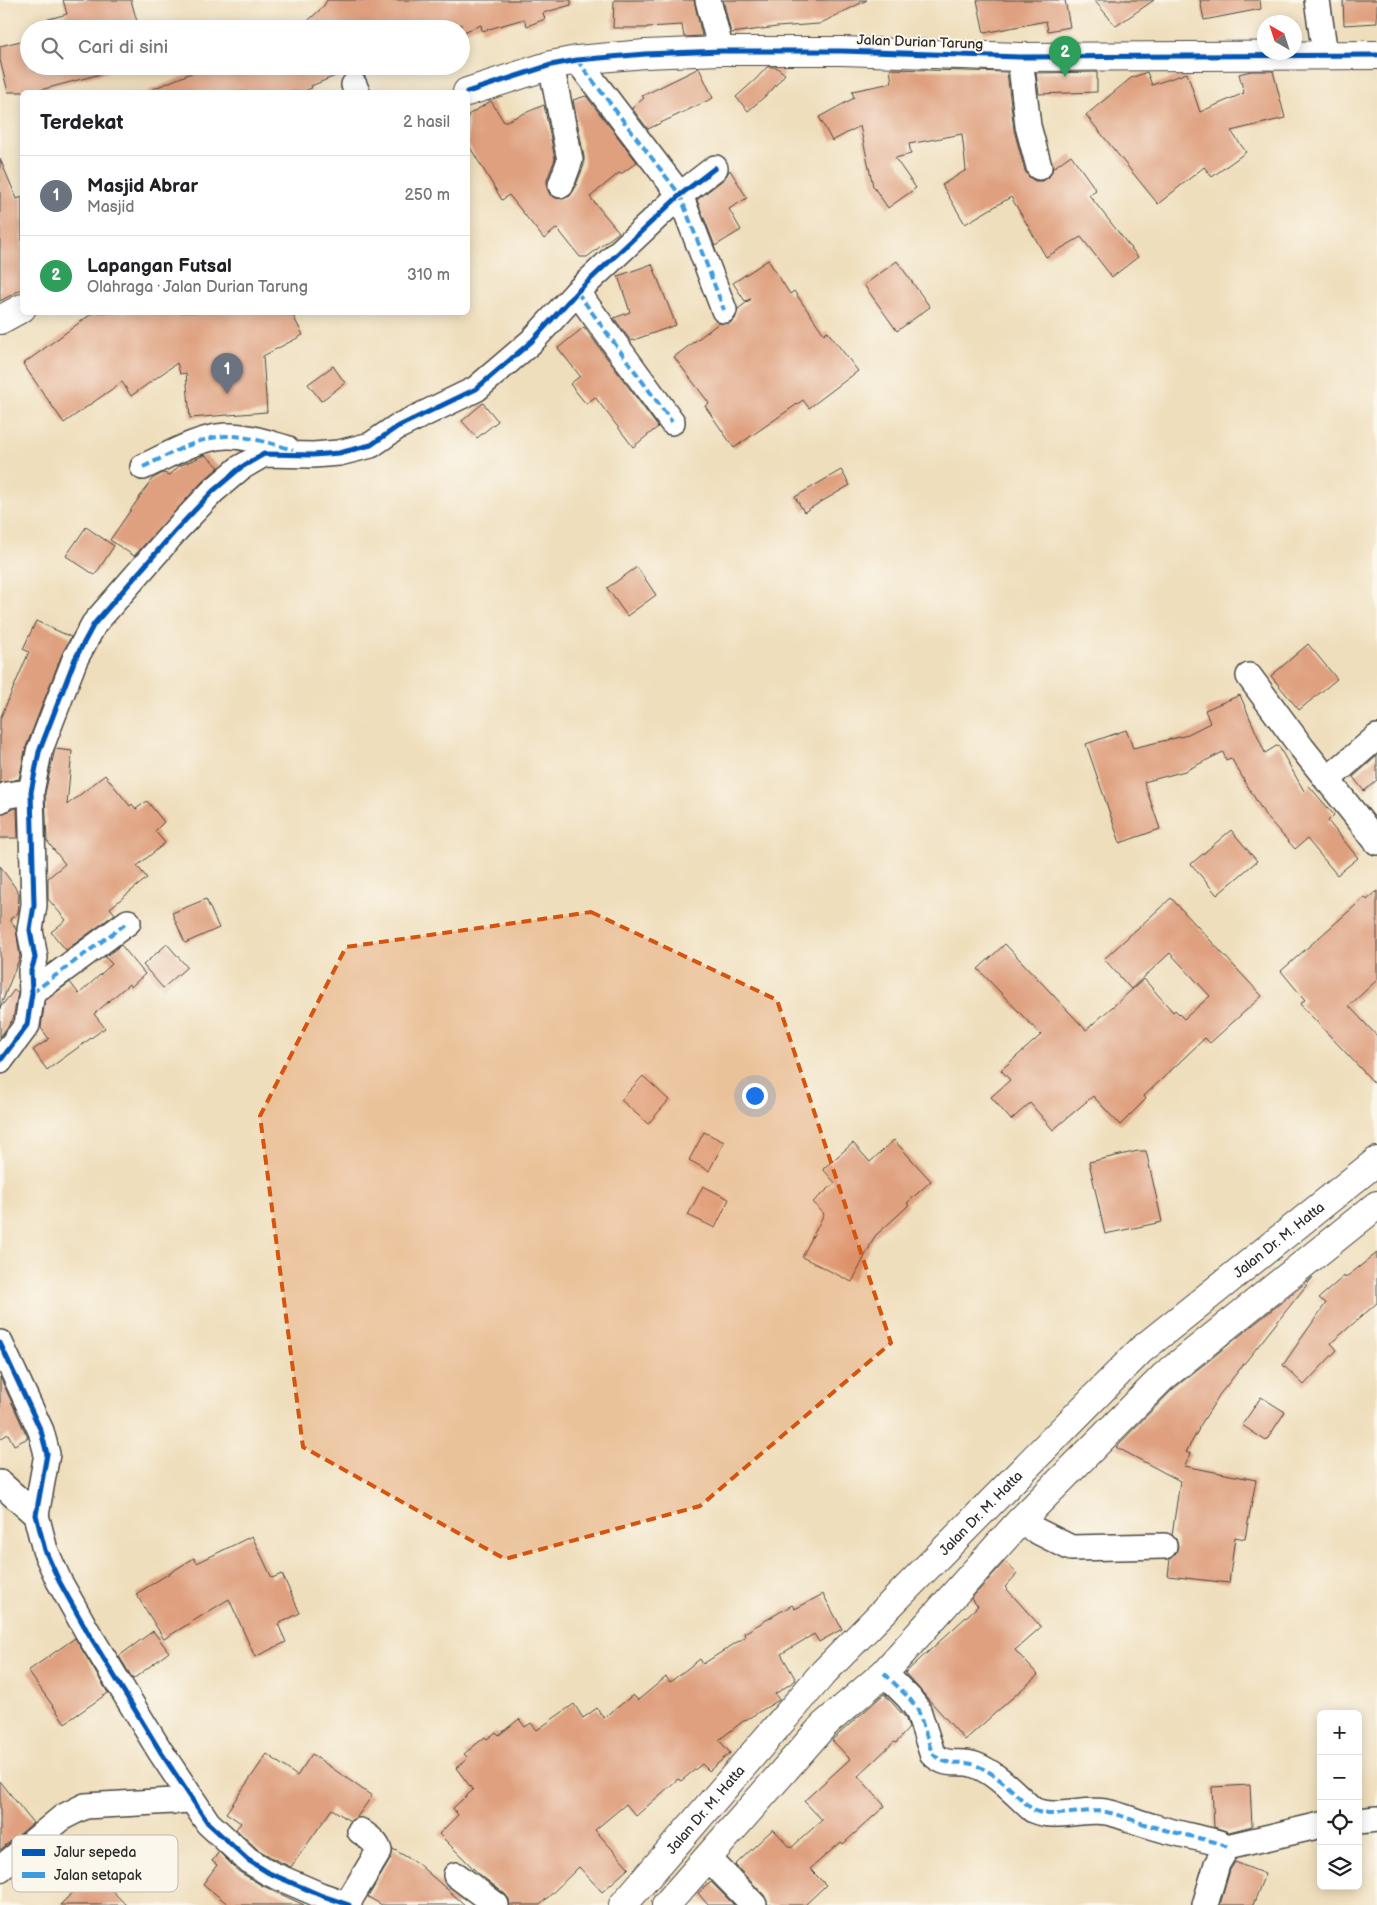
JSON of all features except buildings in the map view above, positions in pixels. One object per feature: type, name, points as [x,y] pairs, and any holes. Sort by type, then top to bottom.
[{"type":"main road","name":"Jalan Durian Tarung","points":[[470,91],[564,63],[645,54],[721,51],[842,51],[1020,57],[1377,55]]},
{"type":"main road","points":[[0,320],[20,309]]},
{"type":"main road","name":"Jalan Dr. M. Hatta","points":[[623,1905],[824,1672],[1141,1350],[1377,1161]]},
{"type":"main road","points":[[666,1905],[824,1725],[884,1673],[1018,1522],[1163,1377],[1377,1204]]},
{"type":"street","points":[[708,0],[721,51]]},
{"type":"street","points":[[1316,0],[1325,54]]},
{"type":"street","points":[[1020,57],[1028,126],[1039,167]]},
{"type":"street","points":[[561,185],[570,160],[564,63]]},
{"type":"street","points":[[564,63],[680,194],[724,310]]},
{"type":"street","points":[[1,1057],[27,1025],[32,993],[31,971],[35,958],[30,930],[34,905],[31,792],[39,752],[75,659],[94,624],[176,530],[213,491],[240,468],[264,454],[312,455],[339,453],[371,445],[397,427],[476,389],[532,341],[577,292],[680,194],[716,168]]},
{"type":"street","points":[[577,292],[672,422]]},
{"type":"street","points":[[143,467],[201,440],[227,436],[261,441],[312,455]]},
{"type":"street","points":[[1249,676],[1327,780],[1377,842]]},
{"type":"street","points":[[1327,780],[1377,738]]},
{"type":"street","points":[[0,800],[7,795],[31,792]]},
{"type":"street","points":[[32,993],[128,922]]},
{"type":"street","points":[[0,1344],[42,1431],[47,1454],[36,1515],[45,1550],[59,1581],[160,1751],[208,1823],[248,1860],[269,1873],[348,1905],[379,1851],[379,1848],[373,1841],[360,1831]]},
{"type":"street","points":[[0,1483],[36,1515]]},
{"type":"street","points":[[1018,1522],[1071,1548],[1164,1546]]},
{"type":"street","points":[[884,1673],[918,1710],[932,1753],[936,1758],[945,1762],[975,1764],[993,1775],[1033,1810],[1040,1813],[1106,1812],[1151,1826],[1219,1843],[1226,1847],[1317,1826]]},
{"type":"street","points":[[41,1835],[63,1817],[85,1806],[191,1800]]},
{"type":"street","points":[[1362,1821],[1377,1820]]},
{"type":"street","points":[[1205,1905],[1218,1864],[1226,1847]]},
{"type":"street","points":[[708,1857],[754,1905]]},
{"type":"street","points":[[0,1869],[12,1859]]},
{"type":"street","points":[[456,1874],[496,1905]]},
{"type":"highlighted area","points":[[591,912],[777,1000],[891,1343],[700,1506],[505,1559],[303,1447],[260,1116],[346,947]]},
{"type":"marked path","points":[[577,60],[680,195],[724,310]]},
{"type":"marked path","points":[[577,292],[672,422]]},
{"type":"marked path","points":[[143,467],[173,452],[214,437],[233,436],[250,438],[293,450]]},
{"type":"marked path","points":[[32,993],[128,922]]},
{"type":"marked path","points":[[884,1673],[918,1710],[932,1753],[937,1758],[948,1762],[969,1763],[991,1773],[1033,1810],[1050,1814],[1088,1811],[1106,1812],[1219,1843],[1227,1847]]},
{"type":"cycle path","points":[[470,91],[551,65],[577,60],[645,54],[721,51],[842,51],[1020,57],[1377,55]]},
{"type":"cycle path","points":[[0,1061],[27,1025],[32,993],[31,971],[35,958],[30,930],[34,905],[31,792],[39,752],[75,659],[94,624],[176,530],[213,491],[240,468],[264,454],[313,455],[339,453],[371,445],[397,427],[476,389],[532,341],[577,292],[680,195],[715,168]]},
{"type":"cycle path","points":[[0,1343],[41,1431],[47,1454],[36,1515],[45,1550],[59,1581],[87,1631],[160,1751],[208,1823],[248,1860],[269,1873],[349,1905]]},
{"type":"place","name":"Lapangan Futsal","points":[[1065,77]]},
{"type":"place","name":"Masjid Abrar","points":[[227,394]]}]
